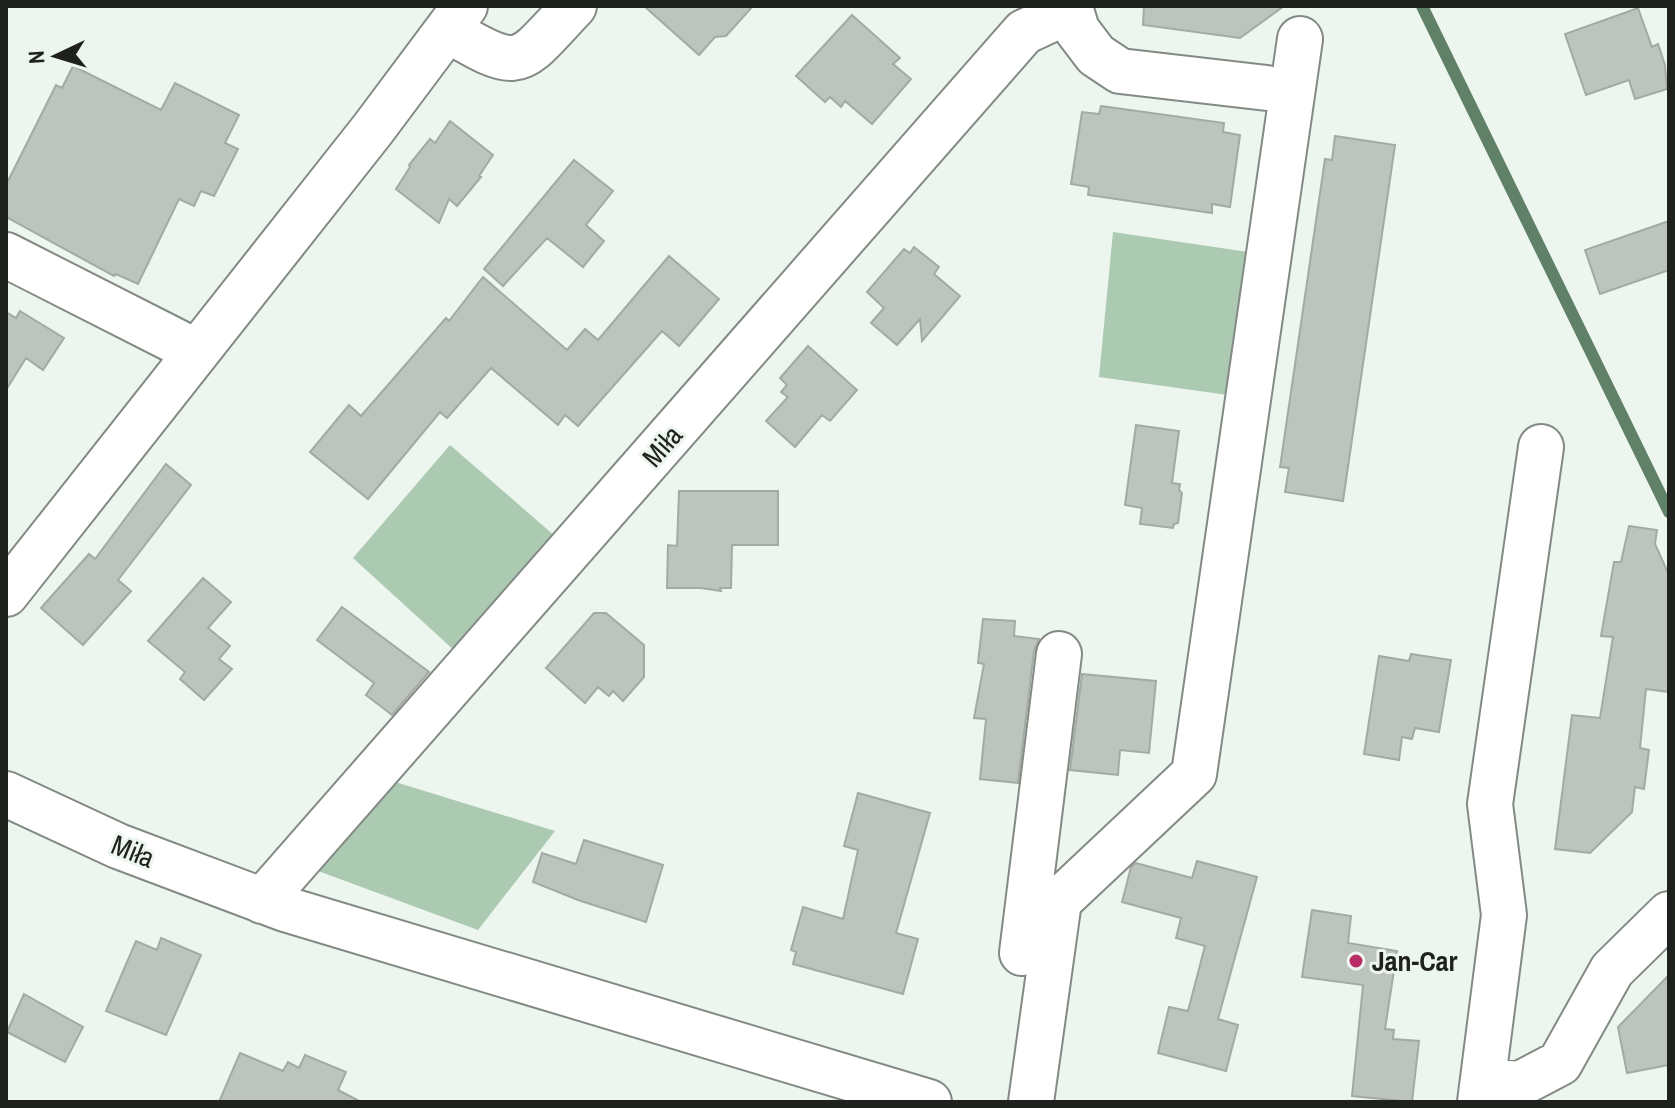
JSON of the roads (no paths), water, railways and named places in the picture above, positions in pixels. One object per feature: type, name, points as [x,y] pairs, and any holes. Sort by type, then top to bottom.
[{"type":"street","points":[[6,594],[457,18],[484,51],[509,60],[527,56],[574,6]]},
{"type":"street","points":[[1071,8],[1077,30],[1096,55],[1120,71],[1267,88]]},
{"type":"street","name":"Miła","points":[[262,901],[1024,32],[1071,8]]},
{"type":"street","points":[[1031,1102],[1059,901],[1194,774],[1300,39]]},
{"type":"street","points":[[6,255],[197,352]]},
{"type":"street","points":[[1541,447],[1490,804],[1504,915],[1482,1091],[1520,1084],[1560,1063],[1612,970],[1669,914]]},
{"type":"street","points":[[1003,1102],[1059,654]]},
{"type":"street","name":"Miła","points":[[6,794],[118,846],[262,901],[929,1102]]},
{"type":"waterway","points":[[1422,6],[1669,512]]},
{"type":"place","name":"Jan-Car","points":[[1356,961]]}]
